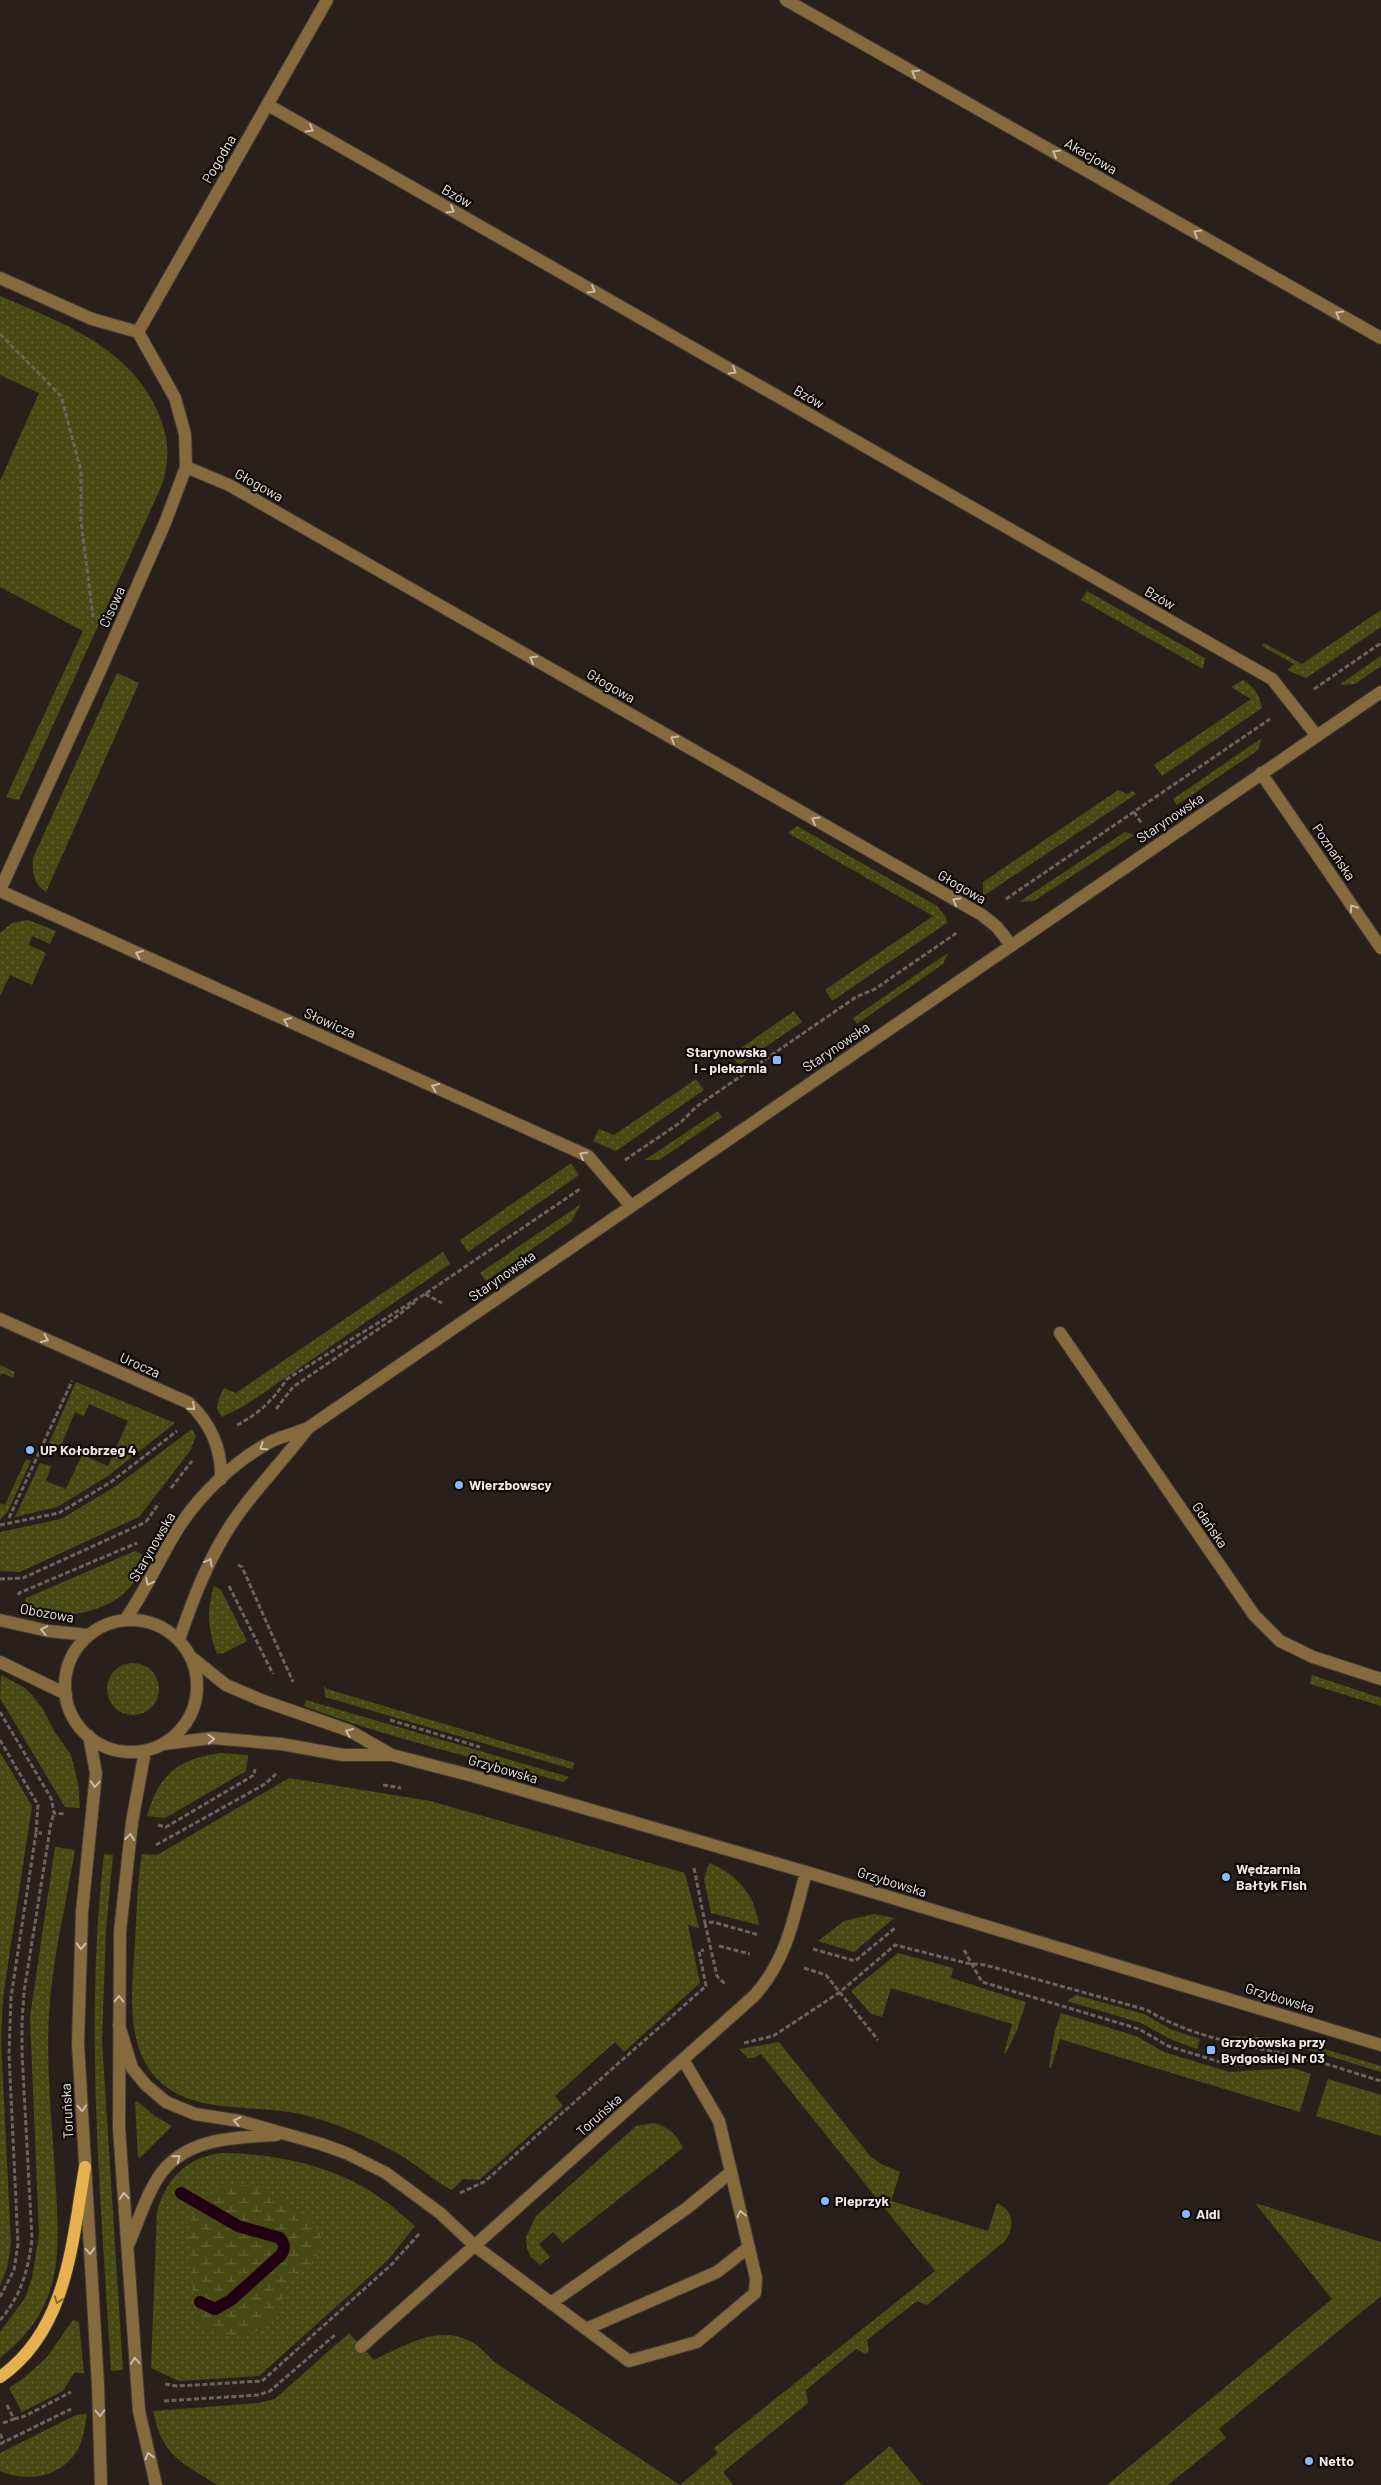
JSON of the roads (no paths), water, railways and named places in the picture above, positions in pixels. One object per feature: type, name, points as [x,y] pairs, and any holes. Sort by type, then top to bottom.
[{"type":"main road","points":[[0,2377],[20,2362],[34,2346],[47,2326],[58,2301],[66,2274],[86,2167]]},
{"type":"street","name":"Pogodna","points":[[138,332],[327,0]]},
{"type":"street","name":"Akacjowa","points":[[786,0],[1381,338]]},
{"type":"street","name":"Bzów","points":[[268,104],[1272,679],[1293,703],[1317,736]]},
{"type":"street","points":[[0,278],[92,319],[138,332]]},
{"type":"street","name":"Cisowa","points":[[0,891],[100,673],[165,523],[186,467],[185,434],[175,398],[138,332]]},
{"type":"street","name":"Głogowa","points":[[186,467],[229,485],[982,915],[997,927],[1011,945]]},
{"type":"street","name":"Starynowska","points":[[125,1620],[143,1595],[181,1525],[221,1479],[273,1441],[308,1428],[1381,692]]},
{"type":"street","name":"Poznańska","points":[[1261,774],[1381,948]]},
{"type":"street","name":"Słowicza","points":[[0,891],[588,1156],[631,1206]]},
{"type":"street","name":"Urocza","points":[[0,1319],[189,1403],[209,1426],[215,1440],[221,1456],[221,1479]]},
{"type":"street","name":"Gdańska","points":[[1060,1333],[1254,1615],[1280,1641],[1313,1657],[1381,1679]]},
{"type":"street","name":"Starynowska","points":[[179,1640],[204,1573],[228,1530],[242,1509],[308,1428]]},
{"type":"street","name":"Obozowa","points":[[0,1620],[48,1631],[88,1635]]},
{"type":"street","points":[[125,1620],[144,1620],[160,1626],[179,1640],[191,1657],[198,1682],[195,1707],[182,1728],[163,1744],[145,1751],[115,1750],[89,1736],[73,1718],[66,1694],[70,1662],[88,1635],[106,1625],[125,1620]]},
{"type":"street","name":"Grzybowska","points":[[191,1657],[226,1685],[261,1700],[350,1732],[392,1755],[473,1776],[806,1872],[1381,2045]]},
{"type":"street","points":[[0,1662],[66,1694]]},
{"type":"street","name":"Toruńska","points":[[89,1736],[96,1773],[82,1912],[78,2044],[100,2413],[101,2485]]},
{"type":"street","name":"Grzybowska","points":[[163,1744],[212,1738],[281,1744],[343,1755],[392,1755]]},
{"type":"street","points":[[145,1751],[136,1788],[120,1932],[119,2128],[139,2411],[156,2485]]},
{"type":"street","name":"Toruńska","points":[[361,2347],[746,2005],[772,1973],[788,1942],[806,1872]]},
{"type":"street","points":[[119,2025],[132,2068],[146,2085],[166,2102],[195,2114],[240,2121],[346,2153],[386,2173],[440,2213],[475,2246],[629,2361],[697,2342],[755,2293],[756,2278],[719,2121],[684,2061]]},
{"type":"street","points":[[128,2245],[158,2179],[175,2159],[191,2148],[208,2142],[284,2135]]},
{"type":"street","points":[[550,2303],[688,2208],[731,2172]]},
{"type":"street","points":[[586,2329],[717,2272],[748,2247]]},
{"type":"waterway","points":[[181,2193],[238,2226],[280,2238],[284,2245],[281,2255],[231,2300],[215,2309],[200,2302]]},
{"type":"place","name":"Starynowska I - piekarnia","points":[[777,1060]]},
{"type":"place","name":"UP Kołobrzeg 4","points":[[30,1450]]},
{"type":"place","name":"Wierzbowscy","points":[[459,1485]]},
{"type":"place","name":"Wędzarnia Bałtyk Fish","points":[[1226,1877]]},
{"type":"place","name":"Grzybowska przy Bydgoskiej Nr 03","points":[[1211,2050]]},
{"type":"place","name":"Pieprzyk","points":[[825,2201]]},
{"type":"place","name":"Aldi","points":[[1186,2214]]},
{"type":"place","name":"Netto","points":[[1309,2461]]}]
